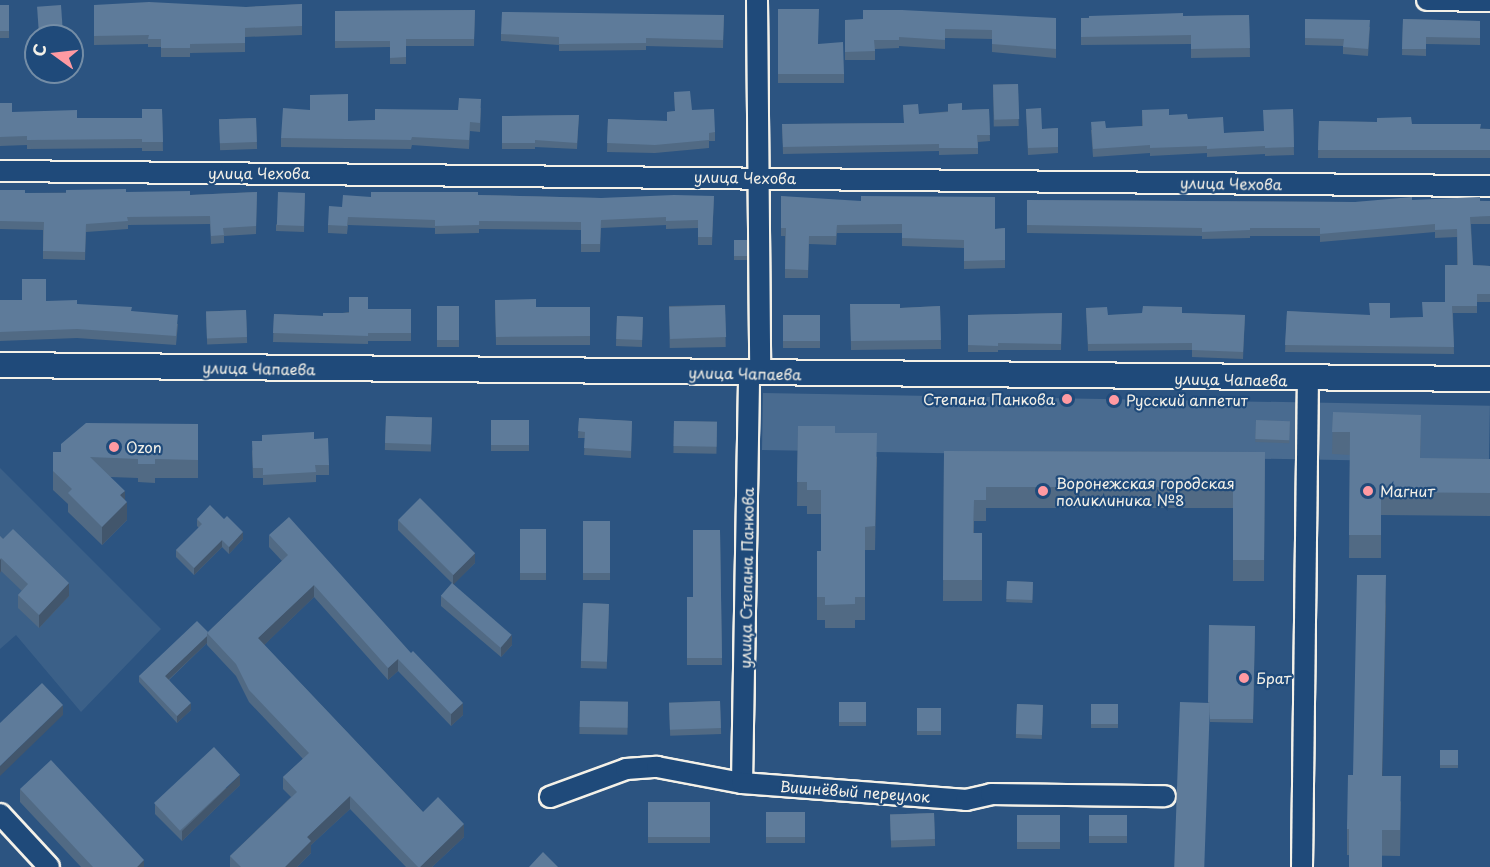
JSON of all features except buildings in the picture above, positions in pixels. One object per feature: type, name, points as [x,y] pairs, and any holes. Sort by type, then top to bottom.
[{"type":"street","name":"улица Степана Панкова","points":[[742,783],[755,373],[758,177],[757,0]]},
{"type":"street","points":[[1427,0],[1490,1]]},
{"type":"street","name":"улица Чехова","points":[[0,171],[1490,186]]},
{"type":"street","name":"улица Чапаева","points":[[0,365],[1308,380],[1490,380]]},
{"type":"street","points":[[1302,867],[1308,380]]},
{"type":"street","name":"Вишнёвый переулок","points":[[550,797],[626,769],[657,767],[742,783],[966,800],[991,794],[1166,796]]},
{"type":"street","points":[[0,814],[49,867]]},
{"type":"shaded area","points":[[763,393],[1490,406],[1489,463],[762,450]]},
{"type":"shaded area","points":[[0,468],[161,629],[81,712],[16,635],[0,649]]},
{"type":"place","name":"Степана Панкова","points":[[1067,399]]},
{"type":"place","name":"Русский аппетит","points":[[1114,400]]},
{"type":"place","name":"Ozon","points":[[114,447]]},
{"type":"place","name":"Воронежская городская поликлиника №8","points":[[1043,491]]},
{"type":"place","name":"Магнит","points":[[1368,491]]},
{"type":"place","name":"Брат","points":[[1244,678]]}]
